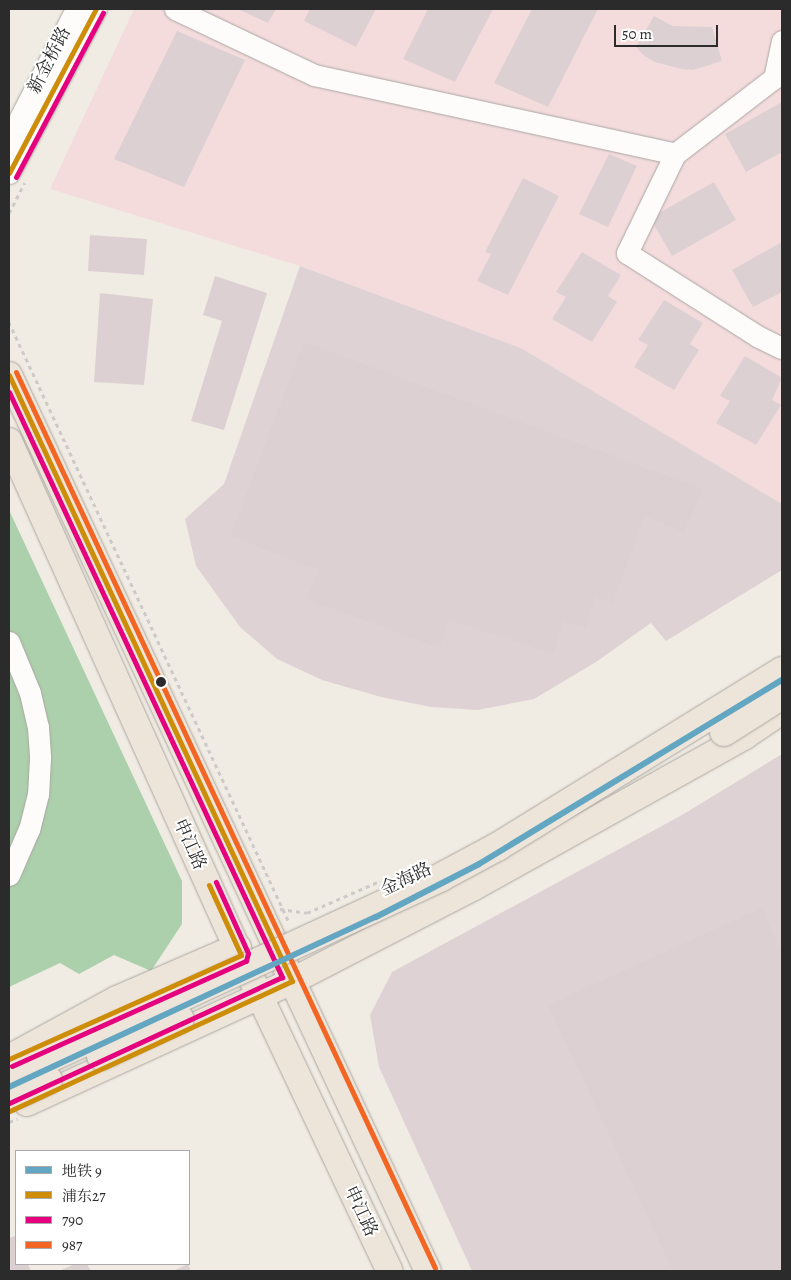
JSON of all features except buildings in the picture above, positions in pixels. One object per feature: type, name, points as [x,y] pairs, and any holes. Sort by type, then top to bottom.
[{"type":"highway","points":[[9,1077],[441,877],[497,847],[782,671]]},
{"type":"highway","points":[[9,1098],[387,924],[472,880],[782,694]]},
{"type":"highway","points":[[9,1059],[117,1000],[239,951]]},
{"type":"main road","name":"申江路","points":[[9,375],[428,1271]]},
{"type":"main road","name":"申江路","points":[[9,441],[239,951],[390,1271]]},
{"type":"main road","name":"金海路","points":[[9,1059],[239,951],[274,941],[467,851],[624,763],[782,660]]},
{"type":"main road","points":[[9,1111],[292,981],[474,888],[745,736],[782,711]]},
{"type":"street","name":"新金桥路","points":[[9,139],[76,9]]},
{"type":"street","name":"新金桥路","points":[[9,173],[96,9]]},
{"type":"street","points":[[175,9],[314,75],[675,154]]},
{"type":"street","points":[[782,41],[774,78],[675,154],[627,253],[759,337],[782,348]]},
{"type":"street","points":[[9,642],[30,693],[38,727],[40,758],[38,794],[29,829],[9,875]]},
{"type":"path","points":[[9,322],[282,908]]},
{"type":"shaded area","points":[[134,9],[782,9],[782,504],[521,348],[300,266],[50,189]]},
{"type":"shaded area","points":[[300,266],[521,348],[782,504],[782,570],[666,641],[651,623],[596,662],[534,699],[478,710],[431,707],[381,697],[322,680],[277,659],[240,627],[196,566],[185,519],[224,484]]},
{"type":"shaded area","points":[[782,754],[782,1271],[472,1271],[379,1067],[370,1015],[392,972],[682,815]]},
{"type":"green space","points":[[9,510],[182,881],[182,924],[151,971],[114,955],[79,974],[60,963],[9,987]]},
{"type":"metro line","name":"9","points":[[9,1087],[376,917],[479,864],[782,680]]},
{"type":"transit line","name":"浦东27","points":[[9,173],[96,9]]},
{"type":"transit line","name":"790","points":[[16,177],[103,13]]},
{"type":"transit line","name":"987","points":[[16,372],[435,1268]]},
{"type":"transit line","name":"浦东27","points":[[9,375],[292,981],[9,1111]]},
{"type":"transit line","name":"790","points":[[9,392],[282,977],[9,1103]]},
{"type":"transit line","name":"790","points":[[12,1066],[246,961],[248,953],[216,882]]},
{"type":"transit line","name":"浦东27","points":[[9,1059],[241,955],[209,885]]}]
